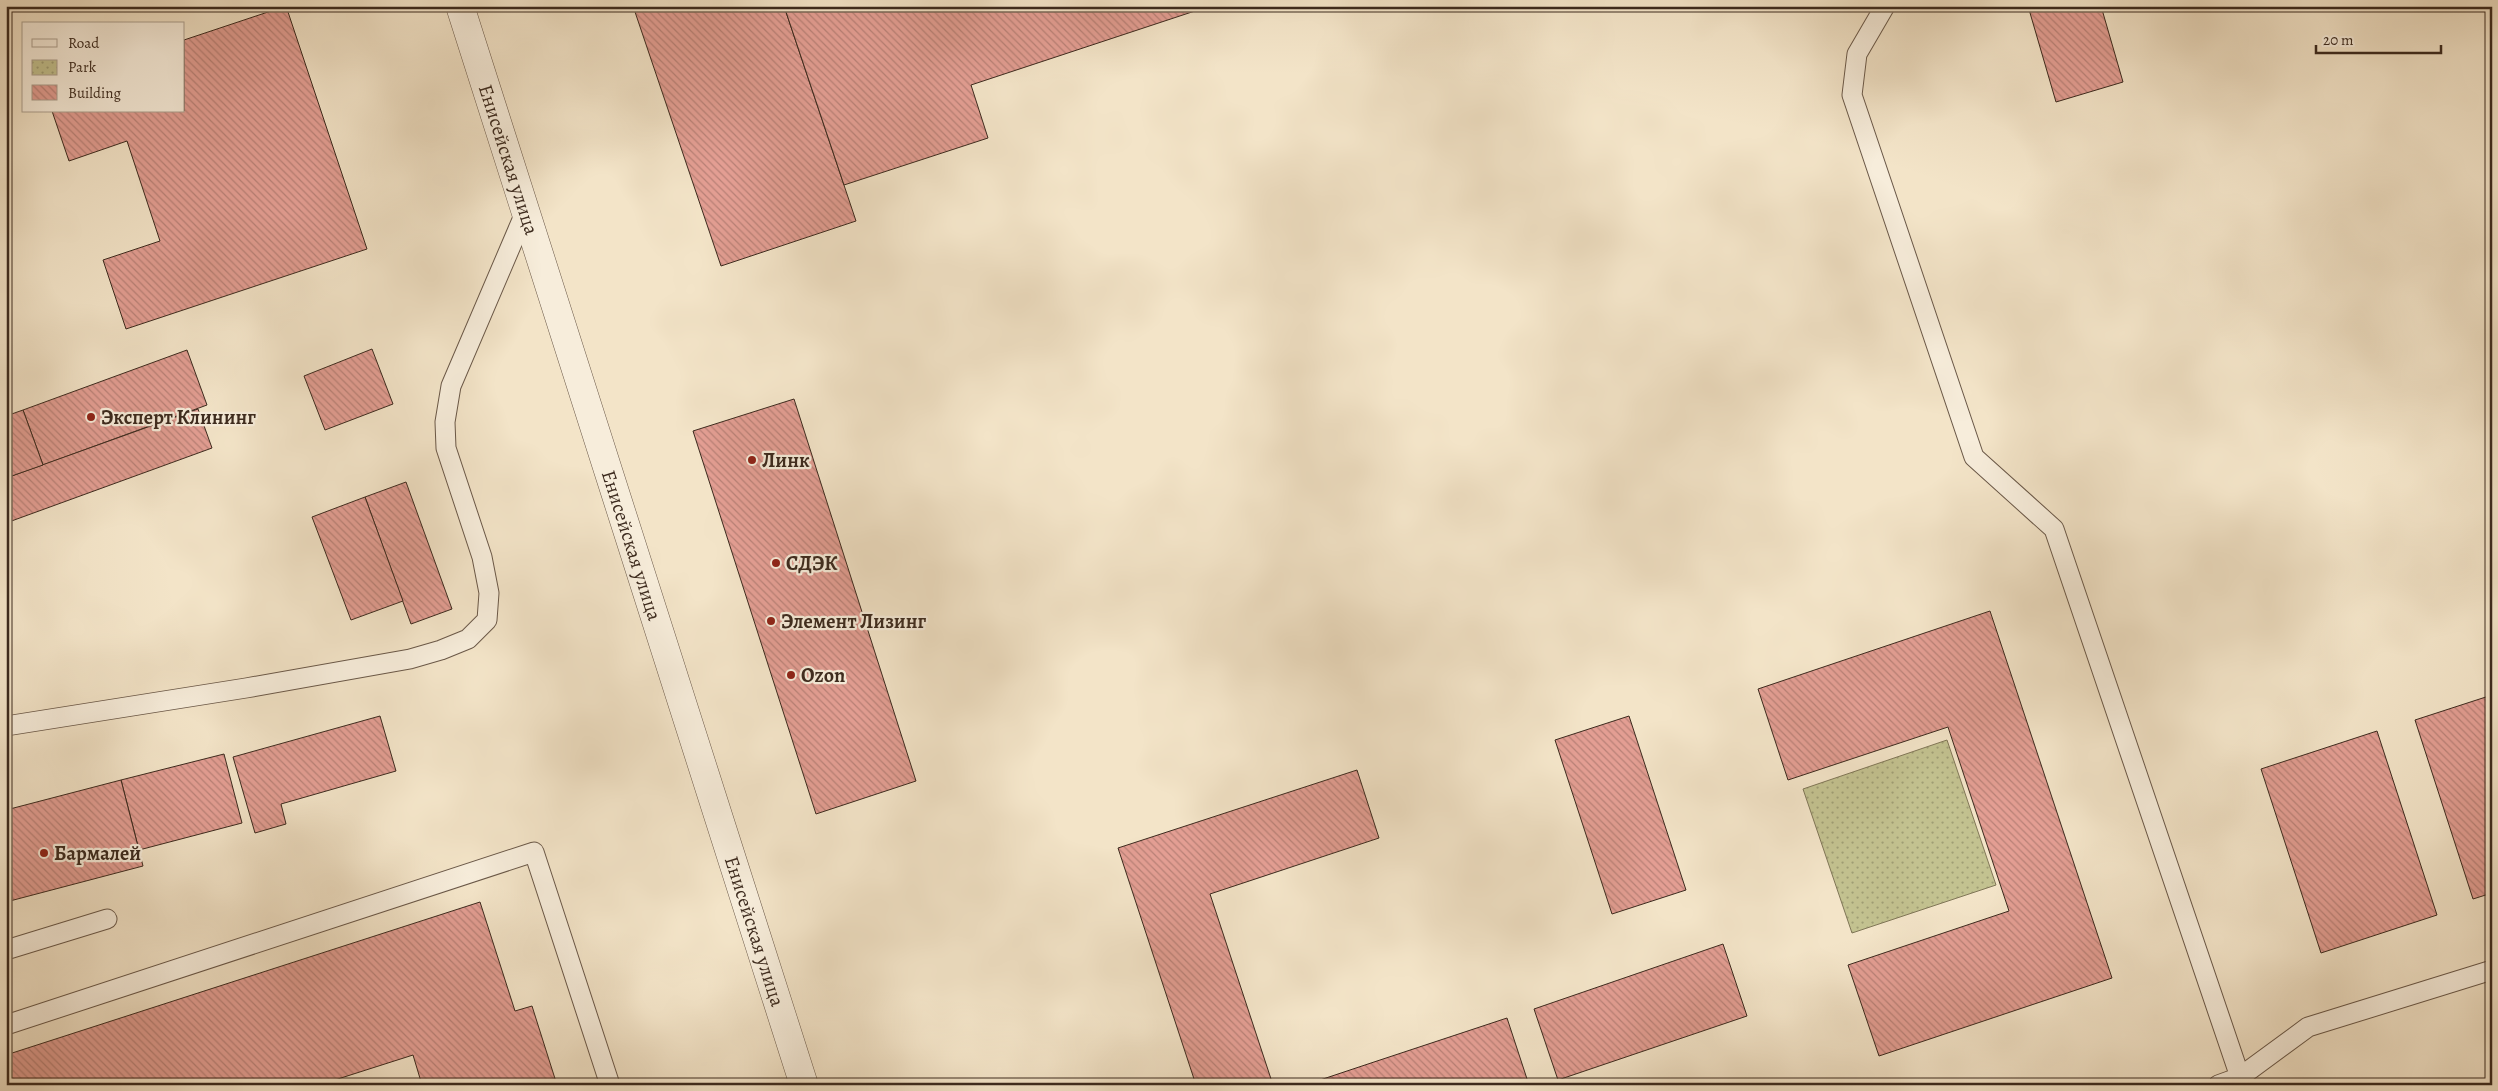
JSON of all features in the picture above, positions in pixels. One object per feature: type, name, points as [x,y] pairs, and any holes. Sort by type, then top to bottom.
[{"type":"street","name":"Енисейская улица","points":[[460,6],[804,1085]]},
{"type":"lane","points":[[1885,6],[1857,54],[1852,96],[1974,457],[2054,529],[2240,1077]]},
{"type":"lane","points":[[6,726],[246,688],[410,659],[441,650],[468,639],[487,620],[489,593],[482,557],[446,448],[446,422],[451,386],[525,213]]},
{"type":"lane","points":[[6,1025],[534,852],[610,1085]]},
{"type":"lane","points":[[6,950],[107,919]]},
{"type":"lane","points":[[2218,1085],[2240,1077],[2308,1027],[2492,970]]},
{"type":"green space","points":[[1947,740],[1996,885],[1852,933],[1803,789]]},
{"type":"building","points":[[286,6],[367,249],[126,329],[103,260],[160,241],[127,141],[69,161],[52,112],[185,112],[185,40]]},
{"type":"building","points":[[633,6],[784,6],[856,221],[721,266]]},
{"type":"building","points":[[784,6],[1210,6],[971,85],[988,138],[844,185]]},
{"type":"building","points":[[2028,6],[2101,6],[2123,82],[2056,102]]},
{"type":"building","points":[[372,349],[393,404],[325,430],[304,376]]},
{"type":"building","points":[[187,350],[207,405],[43,465],[23,410]]},
{"type":"building","points":[[794,399],[916,781],[816,814],[693,431]]},
{"type":"building","points":[[198,409],[212,448],[6,523],[6,478]]},
{"type":"building","points":[[23,410],[43,465],[6,478],[6,416]]},
{"type":"building","points":[[406,482],[452,609],[411,624],[365,497]]},
{"type":"building","points":[[365,497],[403,601],[351,620],[312,517]]},
{"type":"building","points":[[1990,611],[2112,978],[1879,1056],[1848,965],[2009,911],[1948,727],[1788,780],[1758,689]]},
{"type":"building","points":[[2492,695],[2492,893],[2473,899],[2415,720]]},
{"type":"building","points":[[380,716],[396,771],[281,804],[286,824],[255,833],[233,757]]},
{"type":"building","points":[[1629,716],[1686,890],[1612,914],[1555,740]]},
{"type":"building","points":[[2377,731],[2437,915],[2321,953],[2261,769]]},
{"type":"building","points":[[224,754],[242,823],[139,850],[121,780]]},
{"type":"building","points":[[1357,770],[1379,838],[1210,894],[1273,1085],[1196,1085],[1118,848]]},
{"type":"building","points":[[121,780],[143,866],[6,902],[6,810]]},
{"type":"building","points":[[480,902],[515,1011],[532,1006],[557,1085],[422,1085],[413,1055],[319,1085],[6,1085],[6,1055]]},
{"type":"building","points":[[1723,944],[1747,1016],[1558,1080],[1534,1009]]},
{"type":"building","points":[[1507,1018],[1529,1085],[1305,1085],[1371,1063]]},
{"type":"place","name":"Эксперт Клининг","points":[[91,417]]},
{"type":"place","name":"Линк","points":[[752,460]]},
{"type":"place","name":"СДЭК","points":[[776,563]]},
{"type":"place","name":"Элемент Лизинг","points":[[771,621]]},
{"type":"place","name":"Ozon","points":[[791,675]]},
{"type":"place","name":"Бармалей","points":[[44,853]]}]
